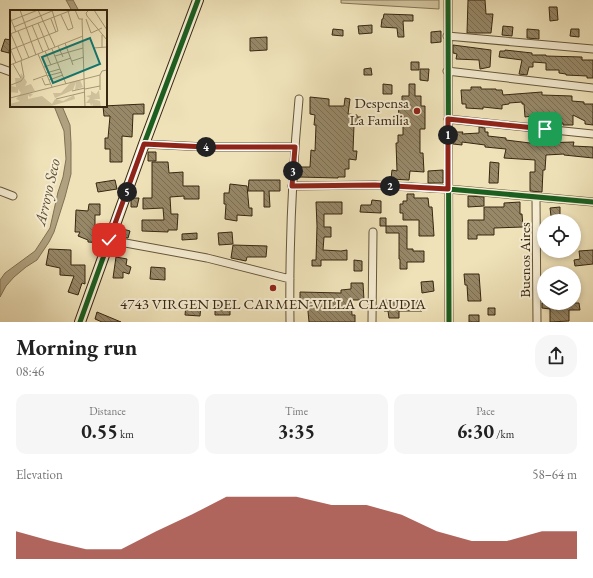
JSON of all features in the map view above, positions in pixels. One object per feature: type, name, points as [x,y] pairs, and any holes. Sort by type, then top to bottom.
[{"type":"street","points":[[80,322],[198,0]]},
{"type":"street","points":[[448,0],[447,71],[449,322]]},
{"type":"street","points":[[447,36],[593,49]]},
{"type":"street","points":[[0,68],[10,72]]},
{"type":"street","points":[[447,71],[593,88]]},
{"type":"street","points":[[290,322],[292,186],[299,99]]},
{"type":"street","points":[[448,119],[593,134]]},
{"type":"street","points":[[144,144],[206,147],[295,147]]},
{"type":"street","points":[[292,186],[375,185],[448,189],[593,202]]},
{"type":"street","points":[[0,191],[13,196]]},
{"type":"street","name":"Buenos Aires","points":[[536,198],[537,322]]},
{"type":"street","points":[[372,322],[373,232]]},
{"type":"street","points":[[109,240],[207,258],[290,279]]},
{"type":"shaded area","points":[[66,0],[73,0],[78,10],[71,10]]},
{"type":"shaded area","points":[[341,0],[439,0],[439,9],[341,3]]},
{"type":"shaded area","points":[[54,107],[62,107],[70,125],[71,174],[54,232],[37,260],[14,277],[6,286],[0,297],[0,280],[5,273],[35,251],[50,228],[66,159],[64,131]]},
{"type":"building","points":[[468,0],[485,0],[486,14],[493,14],[491,33],[467,33]]},
{"type":"building","points":[[549,7],[557,7],[558,20],[550,21]]},
{"type":"building","points":[[384,14],[413,15],[413,21],[403,21],[404,37],[398,37],[397,28],[381,27]]},
{"type":"building","points":[[372,25],[372,33],[359,34],[358,26]]},
{"type":"building","points":[[503,26],[513,27],[512,36],[502,35]]},
{"type":"building","points":[[333,29],[343,30],[343,36],[332,35]]},
{"type":"building","points":[[527,29],[539,30],[539,39],[527,38]]},
{"type":"building","points":[[571,29],[579,29],[579,37],[570,36]]},
{"type":"building","points":[[441,31],[441,42],[431,43],[431,32]]},
{"type":"building","points":[[267,37],[267,50],[250,51],[250,38]]},
{"type":"building","points":[[5,39],[10,40],[9,53],[1,51]]},
{"type":"building","points":[[453,45],[491,50],[490,67],[480,69],[479,60],[456,59],[457,54],[453,53]]},
{"type":"building","points":[[505,50],[532,53],[532,55],[582,57],[582,60],[593,60],[593,78],[587,78],[587,76],[566,75],[559,73],[559,70],[546,70],[546,63],[533,62],[533,67],[529,67],[527,75],[519,74],[522,60],[499,57],[500,51]]},
{"type":"building","points":[[411,62],[419,62],[419,70],[411,70]]},
{"type":"building","points":[[371,68],[372,75],[364,75],[364,69]]},
{"type":"building","points":[[420,69],[429,69],[428,81],[420,80]]},
{"type":"building","points":[[383,84],[392,85],[392,94],[383,94]]},
{"type":"building","points":[[409,84],[415,84],[415,96],[421,96],[421,106],[425,106],[425,129],[420,129],[420,153],[423,153],[424,172],[410,171],[409,180],[391,179],[392,170],[397,171],[396,143],[398,143],[398,135],[403,135],[403,120],[398,120],[399,106],[402,106],[402,96],[409,96]]},
{"type":"building","points":[[471,87],[502,90],[503,95],[542,92],[542,95],[572,96],[572,101],[584,102],[584,104],[593,104],[593,125],[585,124],[585,121],[573,115],[573,125],[552,123],[553,113],[532,114],[532,116],[525,117],[524,104],[522,104],[522,102],[502,105],[502,109],[483,107],[483,109],[466,108],[466,104],[462,104],[461,90],[471,90]]},
{"type":"building","points":[[310,97],[329,99],[329,106],[344,106],[345,98],[350,99],[348,114],[361,117],[360,125],[354,125],[353,151],[357,151],[356,160],[349,159],[349,169],[345,169],[345,177],[299,177],[300,167],[310,167],[311,150],[315,151],[316,125],[314,125],[315,115],[310,114]]},
{"type":"building","points":[[144,104],[144,114],[133,114],[132,137],[122,136],[122,162],[110,162],[110,149],[105,149],[105,138],[108,138],[110,116],[104,116],[103,107]]},
{"type":"building","points":[[479,127],[485,128],[485,132],[488,132],[488,136],[506,138],[506,140],[538,144],[574,142],[573,146],[593,147],[593,158],[564,154],[546,155],[545,170],[543,170],[542,192],[530,191],[530,172],[535,172],[535,160],[504,158],[506,149],[485,147],[485,145],[462,142],[462,145],[453,144],[453,132],[463,132],[462,134],[479,133]]},
{"type":"building","points":[[148,152],[156,152],[156,161],[148,161]]},
{"type":"building","points":[[152,162],[168,162],[169,173],[183,172],[183,186],[199,186],[199,199],[184,199],[184,196],[170,197],[171,214],[178,214],[177,230],[168,230],[168,232],[142,231],[142,220],[164,220],[163,208],[143,209],[143,198],[152,198]]},
{"type":"building","points":[[490,162],[499,163],[498,183],[489,183]]},
{"type":"building","points":[[443,170],[443,183],[428,183],[428,171]]},
{"type":"building","points":[[115,180],[117,189],[98,192],[96,183]]},
{"type":"building","points":[[249,180],[280,180],[280,191],[269,191],[270,207],[264,207],[264,191],[248,191]]},
{"type":"building","points":[[230,184],[247,186],[249,208],[252,208],[252,216],[237,215],[237,221],[225,219],[226,204],[224,204],[224,193],[229,193]]},
{"type":"building","points":[[407,194],[414,194],[414,198],[428,198],[429,207],[432,207],[434,236],[419,236],[419,220],[403,220],[403,213],[400,213],[400,204],[403,204],[403,201],[407,201]]},
{"type":"building","points":[[468,196],[484,197],[484,206],[468,207]]},
{"type":"building","points":[[131,198],[139,198],[137,207],[131,207]]},
{"type":"building","points":[[372,200],[381,201],[381,213],[360,212],[361,205],[371,205]]},
{"type":"building","points":[[316,202],[342,202],[342,214],[324,214],[324,227],[331,227],[331,237],[324,237],[323,250],[347,250],[347,260],[321,260],[321,266],[312,266],[312,260],[316,260]]},
{"type":"building","points":[[520,202],[520,214],[522,214],[523,227],[494,228],[494,235],[477,235],[477,239],[468,239],[468,220],[484,220],[484,207],[504,207],[504,203]]},
{"type":"building","points":[[89,204],[100,204],[100,215],[95,215],[95,229],[102,229],[101,243],[88,242],[88,240],[78,236],[80,232],[75,232],[76,210],[88,211]]},
{"type":"building","points":[[560,207],[560,214],[551,214],[550,208]]},
{"type":"building","points":[[380,218],[386,218],[386,226],[380,226]]},
{"type":"building","points":[[386,226],[407,226],[407,249],[413,249],[413,251],[424,251],[424,262],[407,262],[407,269],[400,269],[399,233],[386,233]]},
{"type":"building","points":[[123,229],[130,231],[128,238],[120,237]]},
{"type":"building","points":[[232,232],[233,244],[219,245],[218,233]]},
{"type":"building","points":[[197,233],[197,239],[182,240],[182,234]]},
{"type":"building","points":[[233,245],[267,246],[266,257],[247,257],[246,261],[231,258]]},
{"type":"building","points":[[49,249],[71,250],[71,265],[85,265],[85,284],[82,283],[78,295],[68,292],[74,276],[60,275],[60,268],[46,265]]},
{"type":"building","points":[[593,250],[593,264],[575,266],[574,260],[581,258],[581,251]]},
{"type":"building","points":[[116,257],[127,259],[126,265],[131,267],[129,274],[123,272],[123,278],[113,278]]},
{"type":"building","points":[[354,260],[362,261],[362,271],[354,271]]},
{"type":"building","points":[[151,267],[165,268],[165,280],[150,279]]},
{"type":"building","points":[[464,274],[479,274],[481,301],[468,301],[467,285],[465,285]]},
{"type":"building","points":[[433,281],[434,291],[422,293],[421,282]]},
{"type":"building","points":[[351,283],[363,283],[364,300],[351,300],[352,315],[355,315],[355,322],[309,322],[307,301],[300,301],[300,292],[341,293],[341,290],[351,289]]},
{"type":"building","points":[[384,300],[422,301],[422,311],[399,311],[399,318],[389,318],[388,311],[384,311]]},
{"type":"building","points":[[186,305],[201,305],[200,316],[185,315]]},
{"type":"building","points":[[215,305],[230,306],[230,315],[215,315]]},
{"type":"building","points":[[488,308],[495,308],[495,315],[488,315]]},
{"type":"building","points":[[550,310],[569,310],[569,321],[550,322]]},
{"type":"building","points":[[97,312],[121,322],[102,322],[95,319]]},
{"type":"building","points":[[469,315],[479,315],[479,322],[469,322]]},
{"type":"cycle path","points":[[80,322],[198,0]]},
{"type":"cycle path","points":[[448,0],[449,322]]},
{"type":"cycle path","points":[[292,186],[375,185],[448,189],[593,202]]},
{"type":"place","name":"Despensa La Familia","points":[[417,111]]},
{"type":"place","name":"4743 VIRGEN DEL CARMEN-VILLA CLAUDIA","points":[[273,288]]},
{"type":"route","points":[[109,240],[144,144],[206,147],[295,147],[292,186],[375,185],[448,189],[448,119],[545,129]]},
{"type":"water label","name":"Arroyo Seco","points":[[47,192]]}]
